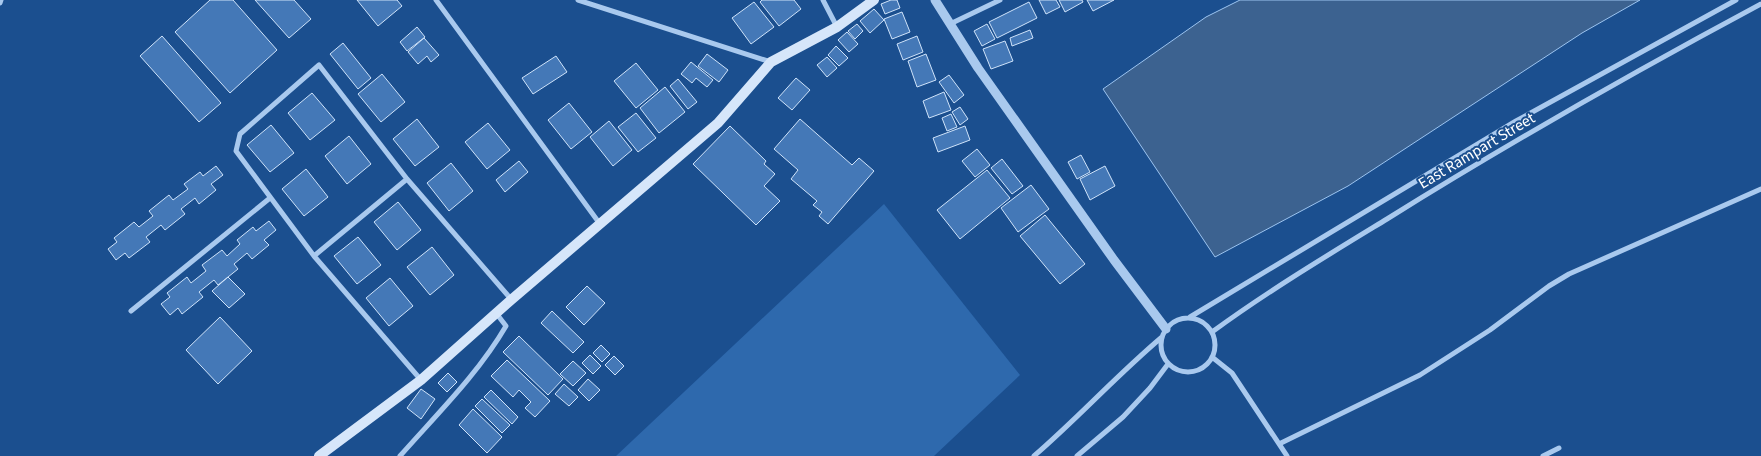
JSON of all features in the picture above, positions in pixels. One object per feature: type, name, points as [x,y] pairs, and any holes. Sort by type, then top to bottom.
[{"type":"main road","points":[[320,456],[421,380],[511,300],[718,123],[771,62],[837,27],[874,0]]},
{"type":"street","points":[[436,0],[601,224]]},
{"type":"street","points":[[578,0],[771,62]]},
{"type":"street","points":[[822,0],[837,27]]},
{"type":"street","points":[[935,0],[978,68],[1164,333],[1161,346],[1163,356],[1168,364],[1183,372],[1192,372],[1207,364],[1212,357],[1215,340],[1206,324],[1199,319],[1190,317],[1180,318],[1172,322],[1164,333],[1129,364],[1077,418],[1034,456]]},
{"type":"street","points":[[950,24],[1000,0]]},
{"type":"street","points":[[1190,317],[1516,121],[1736,0]]},
{"type":"street","name":"East Rampart Street","points":[[1212,332],[1278,286],[1466,170],[1582,101],[1761,4]]},
{"type":"street","points":[[421,380],[314,256],[270,198],[236,150],[240,134],[319,65],[407,179],[511,300]]},
{"type":"street","points":[[314,256],[407,179]]},
{"type":"street","points":[[1279,444],[1420,375],[1490,330],[1549,286],[1570,274],[1761,189]]},
{"type":"street","points":[[131,311],[270,198]]},
{"type":"street","points":[[400,456],[473,373],[499,338],[506,326],[496,313]]},
{"type":"street","points":[[1212,357],[1232,374],[1287,456]]},
{"type":"street","points":[[1077,456],[1123,417],[1150,388],[1168,364]]},
{"type":"street","points":[[1543,456],[1559,448]]},
{"type":"shaded area","points":[[1240,0],[1640,0],[1582,33],[1348,186],[1215,257],[1103,89],[1206,17]]},
{"type":"shaded area","points":[[884,204],[1020,375],[934,456],[616,456]]},
{"type":"building","points":[[210,0],[233,0],[277,50],[230,93],[175,32]]},
{"type":"building","points":[[255,0],[294,0],[311,19],[289,38]]},
{"type":"building","points":[[357,0],[397,0],[402,6],[378,26]]},
{"type":"building","points":[[762,0],[794,0],[801,9],[779,26],[760,2]]},
{"type":"building","points":[[897,0],[900,8],[885,14],[881,4]]},
{"type":"building","points":[[1039,0],[1056,0],[1060,7],[1046,14]]},
{"type":"building","points":[[1059,0],[1082,0],[1083,2],[1065,12]]},
{"type":"building","points":[[1087,0],[1114,0],[1093,11]]},
{"type":"building","points":[[754,2],[774,27],[751,44],[732,18]]},
{"type":"building","points":[[1029,2],[1037,18],[997,38],[989,22]]},
{"type":"building","points":[[874,9],[884,20],[870,33],[860,21]]},
{"type":"building","points":[[902,12],[910,32],[892,39],[884,19]]},
{"type":"building","points":[[857,24],[863,31],[855,39],[848,31]]},
{"type":"building","points":[[987,24],[995,39],[982,46],[974,31]]},
{"type":"building","points":[[417,27],[425,37],[407,51],[400,42]]},
{"type":"building","points":[[1030,30],[1033,38],[1012,46],[1010,38]]},
{"type":"building","points":[[847,32],[858,44],[849,52],[838,40]]},
{"type":"building","points":[[162,36],[221,103],[199,122],[140,56]]},
{"type":"building","points":[[917,36],[923,52],[903,60],[897,44]]},
{"type":"building","points":[[424,38],[439,55],[431,62],[427,56],[418,64],[408,52]]},
{"type":"building","points":[[1005,41],[1013,61],[991,69],[983,49]]},
{"type":"building","points":[[343,43],[371,78],[358,89],[330,54]]},
{"type":"building","points":[[836,46],[848,58],[839,66],[828,55]]},
{"type":"building","points":[[707,54],[728,70],[719,82],[698,66]]},
{"type":"building","points":[[926,54],[936,80],[917,87],[908,61]]},
{"type":"building","points":[[556,56],[567,72],[533,94],[522,78]]},
{"type":"building","points":[[827,57],[837,68],[827,77],[817,65]]},
{"type":"building","points":[[691,62],[713,80],[707,87],[696,78],[692,83],[681,74]]},
{"type":"building","points":[[636,63],[658,90],[636,108],[614,81]]},
{"type":"building","points":[[382,74],[405,102],[381,122],[358,94]]},
{"type":"building","points":[[949,75],[964,95],[954,103],[939,82]]},
{"type":"building","points":[[796,78],[810,90],[792,110],[778,98]]},
{"type":"building","points":[[678,79],[697,102],[688,109],[670,86]]},
{"type":"building","points":[[665,87],[685,112],[659,133],[640,108]]},
{"type":"building","points":[[944,92],[951,110],[929,118],[923,101]]},
{"type":"building","points":[[312,93],[335,120],[310,140],[288,113]]},
{"type":"building","points":[[569,103],[592,132],[571,149],[548,120]]},
{"type":"building","points":[[960,107],[968,119],[960,125],[952,112]]},
{"type":"building","points":[[636,113],[656,138],[638,152],[618,127]]},
{"type":"building","points":[[951,114],[957,127],[947,131],[942,118]]},
{"type":"building","points":[[417,119],[439,147],[415,166],[393,139]]},
{"type":"building","points":[[800,119],[852,165],[859,158],[874,171],[828,224],[819,216],[822,212],[813,205],[817,201],[791,179],[798,170],[774,149]]},
{"type":"building","points":[[609,121],[632,150],[613,166],[590,137]]},
{"type":"building","points":[[488,123],[510,150],[487,169],[465,142]]},
{"type":"building","points":[[271,125],[294,153],[270,172],[247,145]]},
{"type":"building","points":[[730,126],[766,161],[764,164],[775,174],[764,186],[780,201],[756,225],[693,164]]},
{"type":"building","points":[[965,126],[970,140],[938,152],[933,138]]},
{"type":"building","points":[[349,136],[371,164],[347,184],[325,156]]},
{"type":"building","points":[[977,149],[990,165],[975,177],[962,161]]},
{"type":"building","points":[[1081,155],[1090,172],[1077,179],[1068,162]]},
{"type":"building","points":[[1002,159],[1023,186],[1012,194],[991,168]]},
{"type":"building","points":[[519,161],[528,172],[505,192],[496,180]]},
{"type":"building","points":[[451,163],[473,191],[449,211],[427,183]]},
{"type":"building","points":[[216,166],[223,175],[211,184],[216,190],[199,204],[195,198],[181,209],[185,214],[165,230],[161,225],[146,237],[150,242],[129,258],[125,253],[116,260],[108,249],[117,242],[114,238],[134,222],[139,227],[153,216],[149,211],[169,195],[173,200],[188,189],[184,184],[200,172],[203,176]]},
{"type":"building","points":[[1105,166],[1115,186],[1090,200],[1080,179]]},
{"type":"building","points":[[306,169],[328,197],[304,216],[282,189]]},
{"type":"building","points":[[987,170],[1010,198],[960,239],[937,210]]},
{"type":"building","points":[[1031,185],[1049,209],[1018,232],[1001,208]]},
{"type":"building","points":[[398,202],[421,230],[397,250],[374,222]]},
{"type":"building","points":[[1045,215],[1085,264],[1060,284],[1020,236]]},
{"type":"building","points":[[269,221],[276,230],[264,240],[269,245],[252,259],[247,253],[234,264],[238,269],[218,285],[214,280],[199,292],[203,297],[182,314],[178,308],[170,315],[161,304],[170,297],[167,293],[187,277],[191,283],[206,271],[202,265],[222,250],[227,256],[240,244],[237,240],[253,227],[256,231]]},
{"type":"building","points":[[358,237],[381,265],[357,284],[334,256]]},
{"type":"building","points":[[432,247],[454,275],[430,295],[407,267]]},
{"type":"building","points":[[228,277],[245,294],[229,308],[212,291]]},
{"type":"building","points":[[390,278],[413,306],[389,326],[366,298]]},
{"type":"building","points":[[587,286],[605,303],[584,325],[566,307]]},
{"type":"building","points":[[552,311],[584,342],[573,353],[541,323]]},
{"type":"building","points":[[220,317],[252,351],[218,384],[186,350]]},
{"type":"building","points":[[519,336],[563,379],[548,395],[503,352]]},
{"type":"building","points":[[601,345],[610,354],[602,362],[593,353]]},
{"type":"building","points":[[590,355],[601,366],[593,374],[582,363]]},
{"type":"building","points":[[614,356],[624,366],[615,375],[605,365]]},
{"type":"building","points":[[507,360],[550,401],[535,417],[525,408],[531,402],[519,390],[513,397],[491,376]]},
{"type":"building","points":[[573,361],[586,373],[573,386],[560,374]]},
{"type":"building","points":[[448,373],[457,382],[447,392],[438,383]]},
{"type":"building","points":[[588,379],[600,390],[589,401],[578,390]]},
{"type":"building","points":[[564,384],[578,397],[569,406],[555,394]]},
{"type":"building","points":[[421,389],[435,399],[421,419],[407,408]]},
{"type":"building","points":[[491,390],[518,417],[512,424],[484,397]]},
{"type":"building","points":[[482,399],[510,425],[502,433],[475,406]]},
{"type":"building","points":[[473,409],[502,437],[487,453],[459,425]]}]
